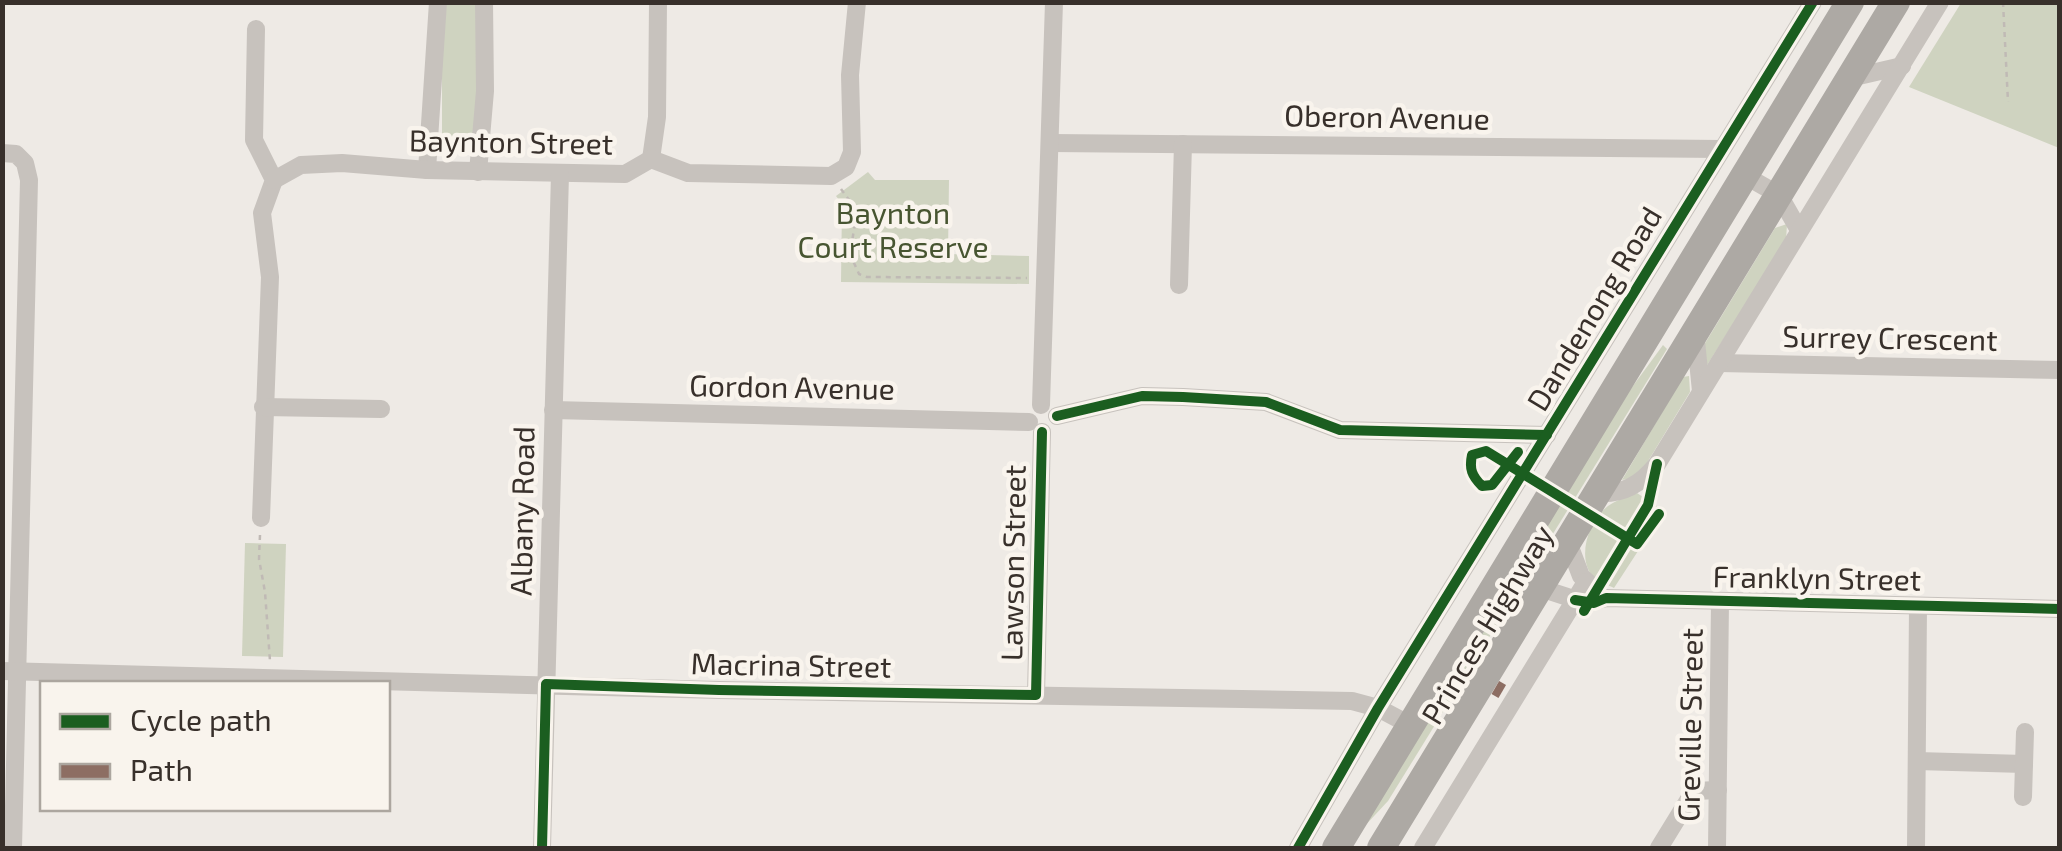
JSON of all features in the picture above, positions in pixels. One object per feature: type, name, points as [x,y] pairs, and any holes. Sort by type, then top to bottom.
[{"type":"highway","name":"Princes Highway","points":[[1336,848],[1850,2]]},
{"type":"highway","name":"Princes Highway","points":[[1381,848],[1896,2]]},
{"type":"street","points":[[427,170],[438,2]]},
{"type":"street","points":[[478,172],[486,91],[484,2]]},
{"type":"street","points":[[651,159],[657,118],[658,2]]},
{"type":"street","points":[[831,176],[846,167],[852,152],[850,75],[856,2]]},
{"type":"street","points":[[1036,427],[1053,428],[1049,410],[1054,2]]},
{"type":"street","name":"Dandenong Road","points":[[1298,848],[1378,708],[1813,2]]},
{"type":"street","points":[[1597,493],[1615,493],[1647,477],[1940,2]]},
{"type":"street","points":[[256,29],[254,140],[274,180],[262,214],[270,277],[261,518]]},
{"type":"street","points":[[1850,78],[1902,66]]},
{"type":"street","name":"Oberon Avenue","points":[[1050,143],[1722,149]]},
{"type":"street","points":[[1180,285],[1183,144]]},
{"type":"street","points":[[2,154],[16,154],[25,163],[29,180],[24,407],[10,672],[13,848]]},
{"type":"street","name":"Baynton Street","points":[[274,180],[300,165],[342,163],[478,172],[625,174],[651,159],[688,173],[831,176]]},
{"type":"street","name":"Albany Road","points":[[542,848],[560,174]]},
{"type":"street","points":[[1744,175],[1779,196],[1800,230]]},
{"type":"street","points":[[1695,331],[1701,391]]},
{"type":"street","name":"Surrey Crescent","points":[[1720,363],[2060,370]]},
{"type":"street","points":[[1049,410],[1142,396],[1183,397],[1266,402],[1340,430],[1547,435]]},
{"type":"street","points":[[2,406],[24,407]]},
{"type":"street","points":[[263,407],[381,409]]},
{"type":"street","name":"Gordon Avenue","points":[[553,410],[1036,427]]},
{"type":"street","name":"Lawson Street","points":[[1036,427],[1036,694]]},
{"type":"street","points":[[1568,542],[1586,582],[1606,598]]},
{"type":"street","points":[[1423,848],[1586,582]]},
{"type":"street","name":"Franklyn Street","points":[[1540,588],[1594,602],[1606,598],[2060,609]]},
{"type":"street","name":"Greville Street","points":[[1717,848],[1720,602]]},
{"type":"street","points":[[1916,848],[1918,606]]},
{"type":"street","name":"Macrina Street","points":[[10,672],[1352,701],[1378,708],[1410,725]]},
{"type":"street","points":[[2023,796],[2025,732]]},
{"type":"street","points":[[1917,761],[2024,764]]},
{"type":"street","points":[[1659,848],[1694,791],[1718,790]]},
{"type":"path","points":[[2004,2],[2008,102]]},
{"type":"path","points":[[831,176],[856,211],[850,254],[859,274],[867,278],[1032,278]]},
{"type":"path","points":[[261,518],[259,559],[266,592],[270,677]]},
{"type":"green space","points":[[446,3],[474,3],[478,8],[477,112],[471,150],[442,151],[442,18]]},
{"type":"green space","points":[[1961,3],[2059,3],[2059,148],[1909,87]]},
{"type":"green space","name":"Baynton Court Reserve","points":[[868,172],[875,180],[949,180],[948,254],[1029,256],[1029,284],[841,282],[842,204],[836,196]]},
{"type":"green space","points":[[1787,224],[1786,240],[1704,370],[1704,345],[1775,228]]},
{"type":"green space","points":[[1663,345],[1667,349],[1388,801],[1361,830],[1619,405]]},
{"type":"green space","points":[[1689,376],[1690,392],[1642,471],[1622,480],[1683,377]]},
{"type":"green space","points":[[1637,493],[1664,511],[1614,588],[1595,579],[1588,569],[1587,539],[1601,512]]},
{"type":"green space","points":[[245,543],[286,544],[283,657],[242,656]]},
{"type":"marked path","points":[[1495,696],[1505,679]]},
{"type":"cycle path","points":[[1298,848],[1378,708],[1813,2]]},
{"type":"cycle path","points":[[1057,416],[1142,396],[1183,397],[1266,402],[1340,430],[1547,435]]},
{"type":"cycle path","points":[[542,848],[546,684],[1036,695],[1042,432]]},
{"type":"cycle path","points":[[1518,452],[1492,485],[1482,486],[1474,475],[1472,455],[1486,451],[1637,544],[1659,514]]},
{"type":"cycle path","points":[[1584,611],[1648,505],[1657,464]]},
{"type":"cycle path","points":[[1575,600],[2060,609]]}]
